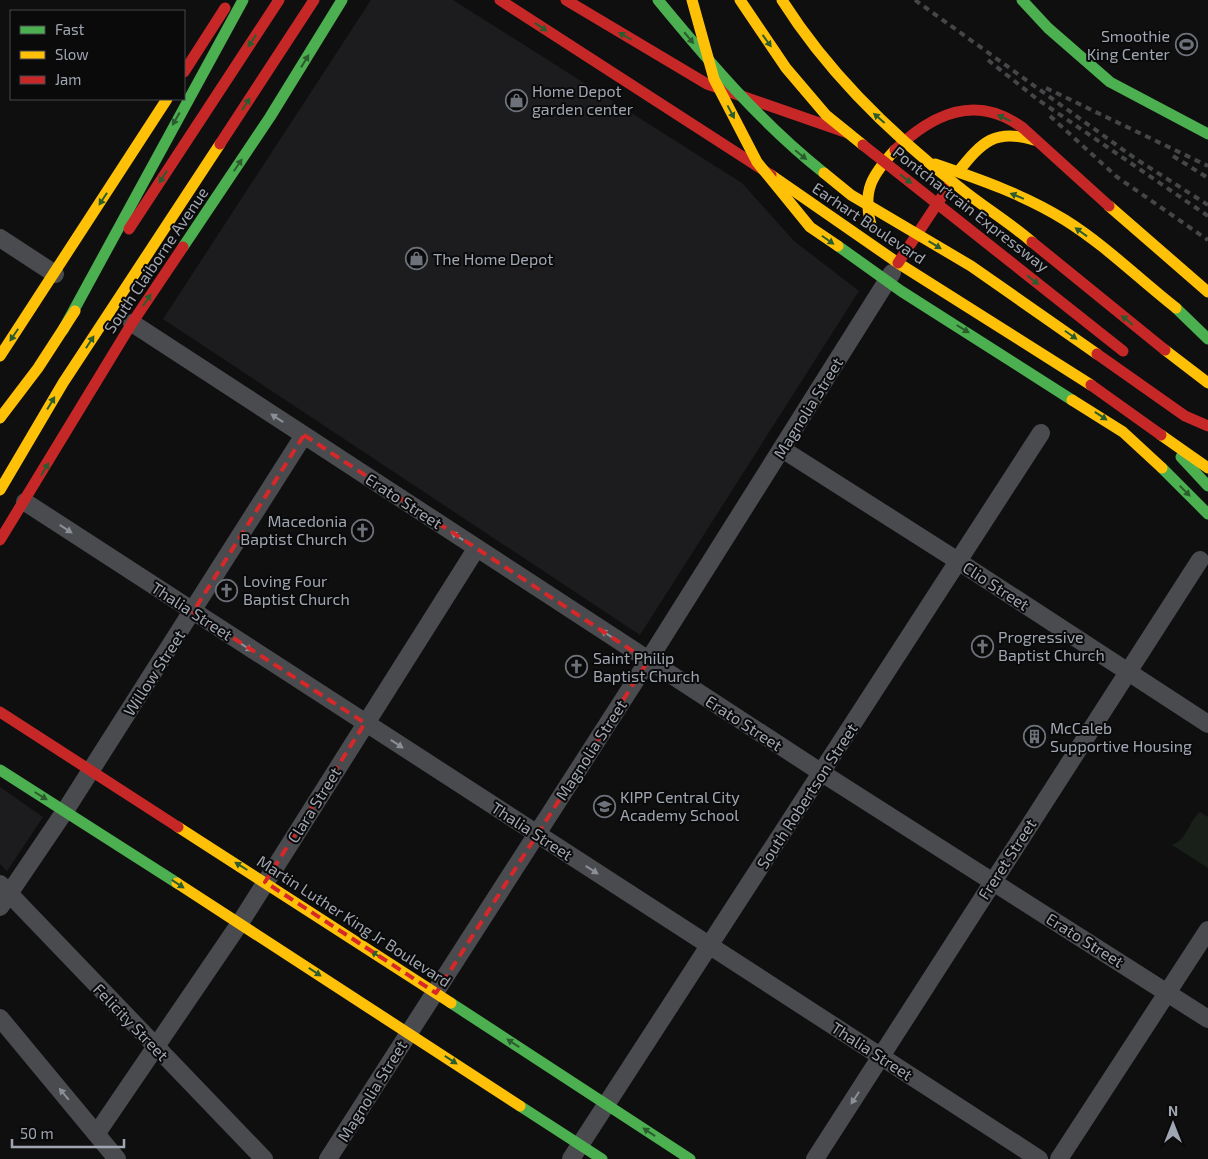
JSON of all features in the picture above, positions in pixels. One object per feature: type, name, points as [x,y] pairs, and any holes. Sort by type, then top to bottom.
[{"type":"main road","points":[[185,70],[230,0]]},
{"type":"main road","points":[[63,330],[243,0]]},
{"type":"main road","points":[[0,418],[38,368],[279,0]]},
{"type":"main road","name":"South Claiborne Avenue","points":[[0,490],[63,383],[314,0]]},
{"type":"main road","name":"South Claiborne Avenue","points":[[0,540],[25,502],[132,323],[270,117],[342,0]]},
{"type":"main road","name":"Earhart Boulevard","points":[[500,0],[730,147],[898,263],[1069,370],[1162,435],[1208,486]]},
{"type":"main road","points":[[566,0],[707,84],[958,172],[1032,202],[1080,231],[1176,308],[1208,330]]},
{"type":"main road","points":[[658,0],[714,68],[785,142],[850,195],[971,266],[1185,416],[1208,426]]},
{"type":"main road","points":[[692,0],[714,79],[757,162],[810,227],[902,291],[1123,432],[1208,514]]},
{"type":"main road","name":"Pontchartrain Expressway","points":[[740,0],[786,68],[826,115],[1130,356]]},
{"type":"main road","name":"Pontchartrain Expressway","points":[[782,0],[806,38],[862,103],[958,187],[1029,239],[1208,383]]},
{"type":"main road","points":[[1022,0],[1048,28],[1110,82],[1208,134]]},
{"type":"main road","points":[[0,356],[55,274],[165,100]]},
{"type":"main road","points":[[880,251],[869,217],[867,191],[868,184],[877,169],[921,125],[941,114],[960,111],[981,111],[998,115],[1016,124],[1044,146],[1181,271],[1208,292]]},
{"type":"main road","points":[[898,263],[958,172],[982,143],[1000,136],[1022,136],[1034,139],[1044,146]]},
{"type":"main road","points":[[1038,216],[1060,218]]},
{"type":"main road","points":[[986,291],[989,264],[1004,236],[1024,220]]},
{"type":"main road","points":[[986,306],[988,320]]},
{"type":"main road","points":[[1176,308],[1208,339]]},
{"type":"main road","points":[[1165,350],[1208,379]]},
{"type":"main road","points":[[1192,406],[1208,418]]},
{"type":"main road","points":[[1162,435],[1208,468]]},
{"type":"main road","name":"Martin Luther King Jr Boulevard","points":[[0,712],[690,1159]]},
{"type":"main road","points":[[0,770],[408,1032],[575,1152],[602,1159]]},
{"type":"street","points":[[0,238],[55,274]]},
{"type":"street","name":"Magnolia Street","points":[[328,1159],[648,661],[898,263]]},
{"type":"street","name":"Erato Street","points":[[132,323],[648,661],[1208,1019]]},
{"type":"street","name":"South Robertson Street","points":[[575,1152],[1041,433]]},
{"type":"street","name":"Willow Street","points":[[3,895],[65,811],[304,435]]},
{"type":"street","name":"Clio Street","points":[[782,449],[1208,724]]},
{"type":"street","name":"Thalia Street","points":[[25,502],[1039,1159]]},
{"type":"street","name":"Clara Street","points":[[97,1133],[240,923],[476,549]]},
{"type":"street","name":"Freret Street","points":[[815,1159],[1200,560]]},
{"type":"street","name":"Felicity Street","points":[[3,895],[264,1159]]},
{"type":"street","points":[[1059,1159],[1208,930]]},
{"type":"street","points":[[0,1018],[117,1159]]},
{"type":"highlighted area","points":[[304,435],[648,661],[436,993],[265,882],[365,723],[193,612]]},
{"type":"shaded area","points":[[371,0],[453,0],[742,183],[794,241],[859,291],[640,635],[163,319]]},
{"type":"shaded area","points":[[0,787],[43,817],[7,871],[0,864]]},
{"type":"shaded area","points":[[1200,812],[1208,817],[1208,868],[1172,845],[1185,835]]},
{"type":"railway","points":[[915,0],[1136,159],[1208,205]]},
{"type":"railway","points":[[988,60],[1037,99],[1208,216]]},
{"type":"railway","points":[[1046,88],[1208,166]]},
{"type":"railway","points":[[1050,116],[1117,177],[1208,240]]},
{"type":"railway","points":[[1173,156],[1208,178]]},
{"type":"traffic: fast","points":[[63,330],[243,0]]},
{"type":"traffic: fast","points":[[183,247],[270,117],[342,0]]},
{"type":"traffic: fast","points":[[658,0],[736,91],[778,133],[824,173]]},
{"type":"traffic: fast","points":[[1022,0],[1048,28],[1110,82],[1208,134]]},
{"type":"traffic: fast","points":[[838,246],[901,291],[1072,400]]},
{"type":"traffic: fast","points":[[1176,308],[1208,339]]},
{"type":"traffic: fast","points":[[1181,457],[1208,486]]},
{"type":"traffic: fast","points":[[1162,468],[1208,514]]},
{"type":"traffic: fast","points":[[0,770],[177,883]]},
{"type":"traffic: fast","points":[[451,1003],[690,1159]]},
{"type":"traffic: fast","points":[[520,1106],[602,1159]]},
{"type":"traffic: slow","points":[[692,0],[714,79],[757,162],[810,227],[838,246]]},
{"type":"traffic: slow","points":[[740,0],[786,68],[826,115],[863,145]]},
{"type":"traffic: slow","points":[[782,0],[819,53],[885,124],[934,167],[1032,242]]},
{"type":"traffic: slow","points":[[0,356],[166,100]]},
{"type":"traffic: slow","points":[[958,172],[990,140],[1009,136],[1034,140]]},
{"type":"traffic: slow","points":[[0,490],[63,383],[220,144]]},
{"type":"traffic: slow","points":[[871,225],[868,202],[871,184],[880,167],[895,150]]},
{"type":"traffic: slow","points":[[935,164],[1018,195],[1050,211],[1108,251],[1176,308]]},
{"type":"traffic: slow","points":[[824,173],[851,195],[971,266],[1097,354]]},
{"type":"traffic: slow","points":[[771,175],[898,263],[1091,385]]},
{"type":"traffic: slow","points":[[1109,206],[1208,292]]},
{"type":"traffic: slow","points":[[0,418],[38,368],[75,311]]},
{"type":"traffic: slow","points":[[1165,350],[1208,383]]},
{"type":"traffic: slow","points":[[1072,400],[1123,432],[1162,468]]},
{"type":"traffic: slow","points":[[1161,435],[1208,468]]},
{"type":"traffic: slow","points":[[178,827],[451,1003]]},
{"type":"traffic: slow","points":[[177,883],[520,1106]]},
{"type":"traffic: jam","points":[[129,229],[279,0]]},
{"type":"traffic: jam","points":[[220,144],[314,0]]},
{"type":"traffic: jam","points":[[500,0],[771,175]]},
{"type":"traffic: jam","points":[[566,0],[707,84],[848,133]]},
{"type":"traffic: jam","points":[[185,70],[225,8]]},
{"type":"traffic: jam","points":[[895,150],[924,126],[939,118],[955,112],[972,110],[988,112],[1006,117],[1023,128],[1109,206]]},
{"type":"traffic: jam","points":[[863,145],[1123,351]]},
{"type":"traffic: jam","points":[[898,263],[951,183]]},
{"type":"traffic: jam","points":[[1032,242],[1165,350]]},
{"type":"traffic: jam","points":[[0,540],[132,323],[183,247]]},
{"type":"traffic: jam","points":[[1097,354],[1185,416],[1208,426]]},
{"type":"traffic: jam","points":[[1091,385],[1161,435]]},
{"type":"traffic: jam","points":[[0,712],[178,827]]},
{"type":"place","name":"Smoothie King Center","points":[[1186,45]]},
{"type":"place","name":"Home Depot garden center","points":[[516,100]]},
{"type":"place","name":"The Home Depot","points":[[417,259]]},
{"type":"place","name":"Macedonia Baptist Church","points":[[363,530]]},
{"type":"place","name":"Loving Four Baptist Church","points":[[227,590]]},
{"type":"place","name":"Progressive Baptist Church","points":[[982,646]]},
{"type":"place","name":"Saint Philip Baptist Church","points":[[577,667]]},
{"type":"place","name":"McCaleb Supportive Housing","points":[[1034,737]]},
{"type":"place","name":"KIPP Central City Academy School","points":[[604,806]]}]
